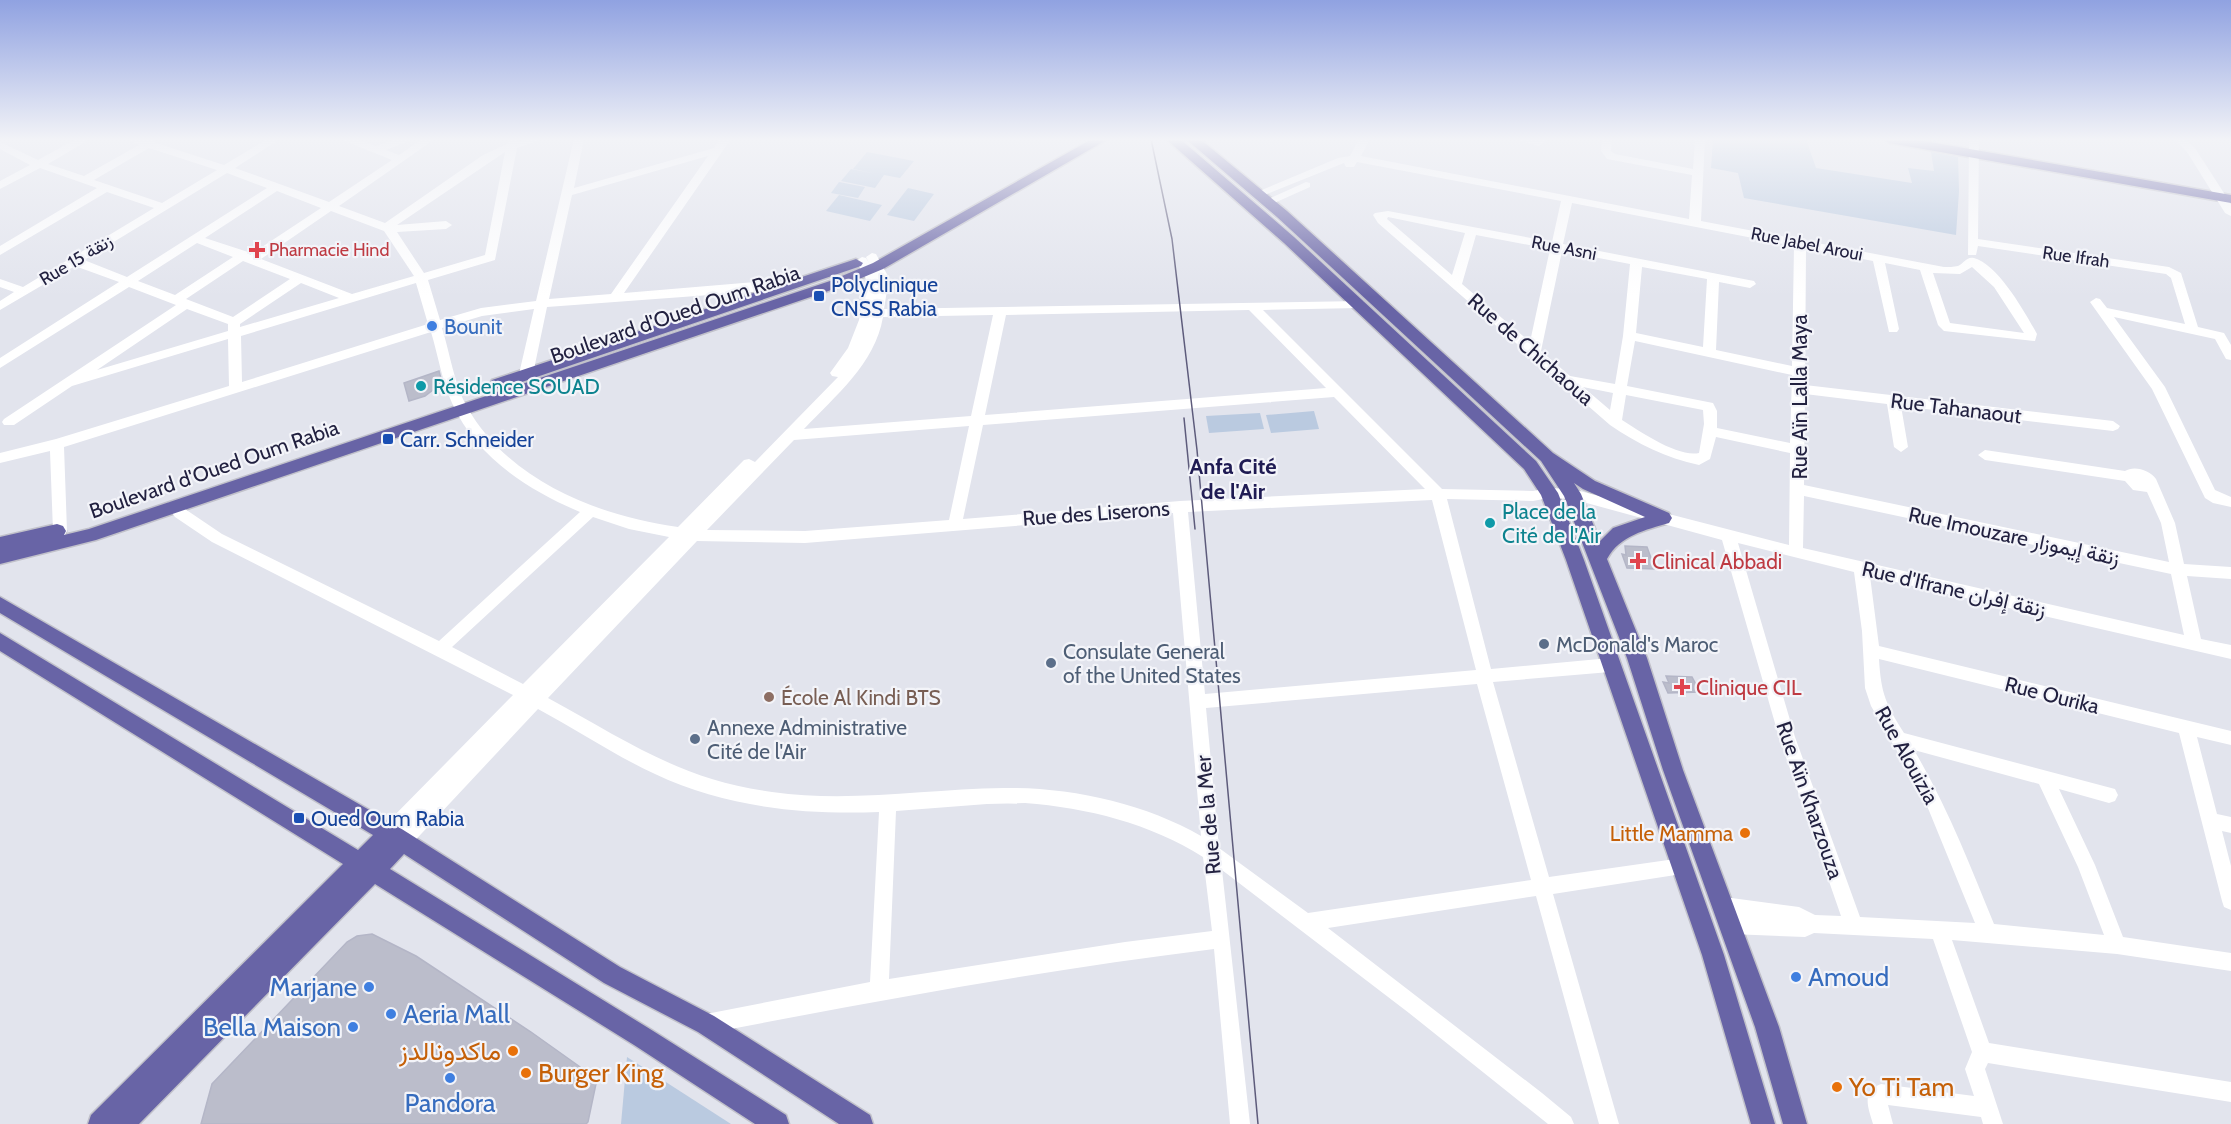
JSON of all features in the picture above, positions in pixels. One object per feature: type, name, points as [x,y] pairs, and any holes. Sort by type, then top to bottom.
[{"type":"main road","name":"Boulevard d'Oued Oum Rabia","points":[[0,558],[70,541],[174,506],[459,403],[526,374],[788,286],[870,264],[991,191]]},
{"type":"main road","name":"Boulevard d'Oued Oum Rabia","points":[[0,544],[60,531],[459,403],[660,344],[870,264],[1005,191]]},
{"type":"main road","points":[[1234,191],[1359,304],[1530,465],[1557,499],[1597,561],[1636,658],[1673,770],[1728,916],[1770,1036],[1795,1124]]},
{"type":"main road","points":[[1255,191],[1547,457],[1589,485],[1665,521]]},
{"type":"main road","points":[[2189,191],[2226,198]]},
{"type":"main road","points":[[1547,457],[1557,499],[1610,665],[1713,955],[1763,1124]]},
{"type":"main road","points":[[1597,561],[1605,544],[1627,529],[1665,521]]},
{"type":"main road","points":[[0,604],[395,838],[612,975],[706,1024],[861,1124]]},
{"type":"main road","points":[[0,641],[684,1063],[777,1124]]},
{"type":"main road","points":[[100,1124],[395,838]]},
{"type":"main road","points":[[122,1124],[366,867]]},
{"type":"street","points":[[0,251],[101,191]]},
{"type":"street","points":[[117,191],[163,207]]},
{"type":"street","name":"Rue 15 زنقة","points":[[0,306],[189,191]]},
{"type":"street","points":[[0,364],[269,191]]},
{"type":"street","points":[[289,191],[387,228],[446,225]]},
{"type":"street","points":[[9,422],[248,257],[353,191]]},
{"type":"street","points":[[387,228],[438,191]]},
{"type":"street","points":[[67,383],[235,327],[351,298],[491,257],[504,191]]},
{"type":"street","points":[[526,374],[568,193],[573,191]]},
{"type":"street","points":[[615,297],[689,191]]},
{"type":"street","points":[[1263,198],[1281,191]]},
{"type":"street","name":"Rue Jabel Aroui","points":[[1533,191],[1925,267],[1960,270],[1972,261]]},
{"type":"street","points":[[1695,222],[1697,191]]},
{"type":"street","points":[[1925,267],[1944,325],[1948,328],[2028,338],[2032,336],[1999,284],[1985,269],[1972,261],[1974,191]]},
{"type":"street","points":[[1535,351],[1568,198]]},
{"type":"street","points":[[2226,198],[2231,213]]},
{"type":"street","name":"Rue Asni","points":[[1379,215],[1388,214],[1750,284]]},
{"type":"street","name":"Rue de Chichaoua","points":[[1379,215],[1382,221],[1615,422],[1656,447],[1699,460],[1706,455],[1710,431]]},
{"type":"street","points":[[387,228],[411,258],[421,278],[459,403]]},
{"type":"street","points":[[1456,284],[1472,230]]},
{"type":"street","points":[[197,238],[351,298]]},
{"type":"street","name":"Rue Ifrah","points":[[1973,242],[2163,269],[2177,276],[2193,331]]},
{"type":"street","name":"Rue Aïn Lalla Maya","points":[[1796,551],[1800,243]]},
{"type":"street","points":[[1878,258],[1893,329]]},
{"type":"street","points":[[74,261],[235,327]]},
{"type":"street","points":[[1615,422],[1629,336],[1636,262]]},
{"type":"street","points":[[689,534],[792,435],[850,373],[870,340],[872,279],[870,264]]},
{"type":"street","points":[[1709,352],[1713,276]]},
{"type":"street","points":[[235,327],[300,278]]},
{"type":"street","points":[[0,282],[24,291]]},
{"type":"street","points":[[0,458],[57,444],[481,312],[615,297],[767,285],[788,286]]},
{"type":"street","points":[[872,313],[1359,304]]},
{"type":"street","points":[[1252,306],[1438,494],[1485,675],[1485,683],[1609,1124]]},
{"type":"street","points":[[2224,501],[2210,494],[2158,387],[2100,307],[2222,338],[2231,356]]},
{"type":"street","points":[[955,524],[1000,312]]},
{"type":"street","points":[[395,838],[689,534],[831,380],[854,349],[872,313]]},
{"type":"street","points":[[235,327],[236,389]]},
{"type":"street","points":[[1629,336],[1800,372]]},
{"type":"street","points":[[1568,380],[1708,406],[1710,431],[1799,450]]},
{"type":"street","name":"Rue Tahanaout","points":[[1799,389],[2113,426]]},
{"type":"street","points":[[792,435],[1338,392]]},
{"type":"street","points":[[1893,400],[1901,447]]},
{"type":"street","name":"Rue des Liserons","points":[[459,403],[489,446],[516,471],[542,489],[591,510],[689,534],[752,538],[805,537],[1180,507],[1438,494],[1557,499]]},
{"type":"street","points":[[57,444],[60,531]]},
{"type":"street","points":[[1985,455],[2129,477],[2134,484],[2151,494],[2164,523],[2179,571],[2194,644]]},
{"type":"street","name":"Rue Imouzare زنقة إيموزار","points":[[1798,489],[2179,571],[2231,573]]},
{"type":"street","name":"Rue d'Ifrane زنقة إفران","points":[[1557,499],[1665,521],[2231,652]]},
{"type":"street","points":[[174,506],[180,513],[217,538],[531,696],[632,755],[700,784],[755,797],[801,804],[1038,797],[1065,800],[1118,812],[1188,838],[1306,922],[1442,1025],[1564,1124]]},
{"type":"street","name":"Rue de la Mer","points":[[1180,507],[1210,853],[1222,939],[1240,1124]]},
{"type":"street","points":[[439,650],[591,510]]},
{"type":"street","name":"Rue Aïn Kharzouza","points":[[1728,536],[1787,737],[1854,926]]},
{"type":"street","name":"Rue Alouizia","points":[[1861,568],[1872,651],[1873,688],[1879,706],[1929,791],[1951,839],[1988,933]]},
{"type":"street","name":"Rue Ourika","points":[[1872,651],[2231,738]]},
{"type":"street","points":[[1198,702],[1610,665]]},
{"type":"street","points":[[2186,727],[2231,901]]},
{"type":"street","points":[[1899,740],[2109,795]]},
{"type":"street","points":[[2044,777],[2086,865],[2117,945]]},
{"type":"street","points":[[879,990],[888,803]]},
{"type":"street","points":[[2210,820],[2231,825]]},
{"type":"street","points":[[1306,922],[1682,866]]},
{"type":"street","points":[[1728,916],[1805,928],[1813,924],[1988,933],[2117,945],[2231,962]]},
{"type":"street","points":[[1883,1124],[1876,1099],[1881,1094],[1990,1116],[1975,1069],[1982,1052],[1939,930]]},
{"type":"street","points":[[706,1024],[879,990],[1125,951],[1222,939]]},
{"type":"street","points":[[1982,1052],[2231,1092]]},
{"type":"shaded area","points":[[832,191],[862,191],[858,198],[831,193]]},
{"type":"shaded area","points":[[905,191],[934,194],[914,221],[887,215]]},
{"type":"shaded area","points":[[1742,191],[1959,191],[1956,235],[1744,198]]},
{"type":"shaded area","points":[[839,195],[882,205],[870,221],[826,211]]},
{"type":"shaded area","points":[[1314,411],[1319,429],[1271,433],[1266,415]]},
{"type":"shaded area","points":[[1260,413],[1264,429],[1209,433],[1206,416]]},
{"type":"shaded area","points":[[627,1057],[731,1124],[621,1124]]},
{"type":"building","name":"Résidence SOUAD","points":[[439,371],[442,383],[425,396],[409,401],[404,383]]},
{"type":"building","name":"Clinical Abbadi","points":[[1625,546],[1647,547],[1655,569],[1627,568],[1622,554],[1626,555]]},
{"type":"building","name":"Clinique CIL","points":[[1666,676],[1692,677],[1700,692],[1668,693],[1663,682],[1669,683]]},
{"type":"building","name":"Aeria Mall","points":[[372,934],[416,956],[597,1079],[588,1122],[586,1124],[201,1124],[212,1084],[347,942],[357,936]]},
{"type":"tram line","points":[[1162,191],[1172,239],[1197,450],[1258,1124]]},
{"type":"tram line","points":[[1184,418],[1195,529]]},
{"type":"place","name":"Pharmacie Hind","points":[[257,250]]},
{"type":"place","name":"Polyclinique CNSS Rabia","points":[[819,296]]},
{"type":"place","name":"Bounit","points":[[432,326]]},
{"type":"place","name":"Résidence SOUAD","points":[[421,386]]},
{"type":"place","name":"Carr. Schneider","points":[[388,439]]},
{"type":"place","name":"Place de la Cité de l'Air","points":[[1490,523]]},
{"type":"place","name":"Clinical Abbadi","points":[[1638,561]]},
{"type":"place","name":"McDonald's Maroc","points":[[1544,644]]},
{"type":"place","name":"Consulate General of the United States","points":[[1051,663]]},
{"type":"place","name":"Clinique CIL","points":[[1682,687]]},
{"type":"place","name":"École Al Kindi BTS","points":[[769,697]]},
{"type":"place","name":"Annexe Administrative Cité de l'Air","points":[[695,739]]},
{"type":"place","name":"Oued Oum Rabia","points":[[299,818]]},
{"type":"place","name":"Little Mamma","points":[[1745,833]]},
{"type":"place","name":"Amoud","points":[[1796,977]]},
{"type":"place","name":"Marjane","points":[[369,987]]},
{"type":"place","name":"Aeria Mall","points":[[391,1014]]},
{"type":"place","name":"Bella Maison","points":[[353,1027]]},
{"type":"place","name":"ماكدونالدز","points":[[513,1051]]},
{"type":"place","name":"Burger King","points":[[526,1073]]},
{"type":"place","name":"Pandora","points":[[450,1078]]},
{"type":"place","name":"Yo Ti Tam","points":[[1837,1087]]},
{"type":"district","name":"Anfa Cité de l'Air","points":[[1233,479]]}]
